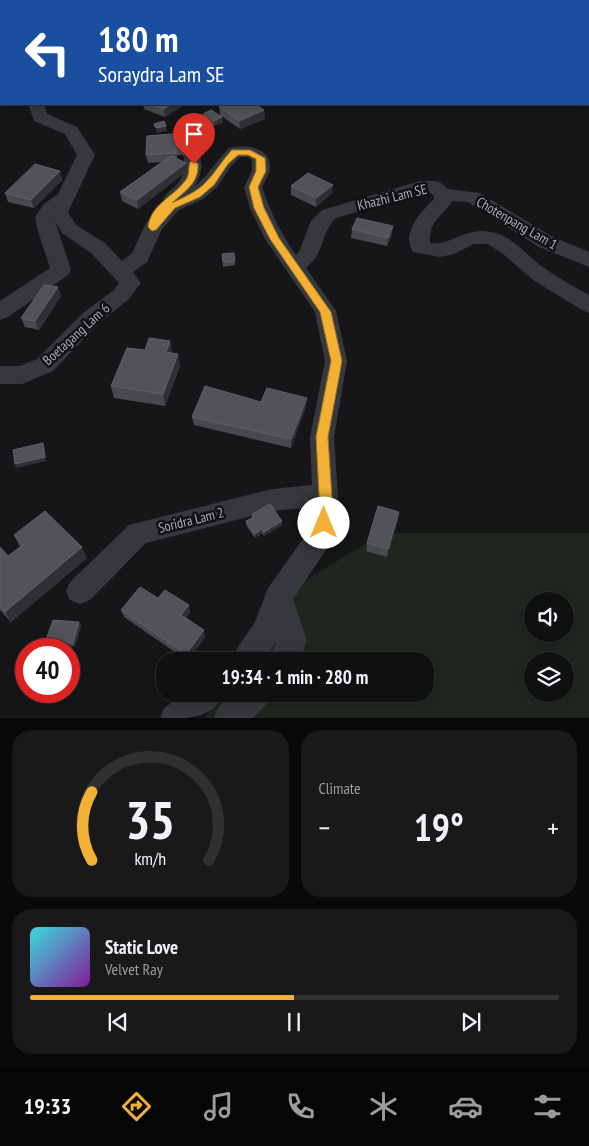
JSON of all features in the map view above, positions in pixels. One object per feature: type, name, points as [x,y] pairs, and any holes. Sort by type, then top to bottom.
[{"type":"street","points":[[36,105],[40,117],[71,131],[86,156],[75,182],[64,197],[59,212],[69,229],[98,248],[120,272],[140,257],[154,217],[188,184],[194,174],[189,149],[182,133]]},
{"type":"street","points":[[152,227],[172,206],[196,195],[211,183],[225,162],[235,152],[250,152],[261,158],[261,171],[253,187],[259,208],[275,239],[325,312],[336,361],[322,437],[326,513],[323,533],[278,597],[267,630],[253,652]]},
{"type":"street","name":"Khazhi Lam SE","points":[[294,267],[308,256],[321,221],[329,214],[420,187],[435,187],[443,194],[443,201],[426,217],[419,231],[420,247],[433,252],[441,252],[471,238],[484,237],[500,241],[512,248],[532,269],[589,305]]},
{"type":"street","name":"Chotenpang Lam 1","points":[[443,194],[473,197],[546,242],[589,260]]},
{"type":"street","points":[[0,312],[61,270],[54,246],[44,224],[45,214],[53,204],[64,197]]},
{"type":"street","name":"Boetagang Lam 6","points":[[0,375],[22,375],[45,365],[91,318],[122,295],[131,283],[120,272]]},
{"type":"street","name":"Soridra Lam 2","points":[[80,590],[138,533],[272,500],[324,495]]},
{"type":"street","points":[[278,597],[292,641],[288,652]]},
{"type":"street","points":[[175,718],[198,702]]},
{"type":"street","points":[[229,718],[246,702]]},
{"type":"shaded area","points":[[383,533],[589,533],[589,718],[206,718],[214,702],[434,702],[434,652],[242,652],[270,602]]},
{"type":"building","points":[[154,105],[170,105],[164,109]]},
{"type":"building","points":[[256,105],[264,110],[239,121],[219,106]]},
{"type":"building","points":[[211,110],[222,117],[214,121],[203,114]]},
{"type":"building","points":[[164,121],[166,126],[156,128],[154,124]]},
{"type":"building","points":[[183,133],[183,146],[176,146],[176,153],[146,155],[147,136]]},
{"type":"building","points":[[171,156],[186,163],[137,200],[120,192]]},
{"type":"building","points":[[35,164],[60,171],[31,200],[5,193]]},
{"type":"building","points":[[308,173],[333,185],[316,198],[291,186]]},
{"type":"building","points":[[357,218],[393,226],[388,238],[352,229]]},
{"type":"building","points":[[234,253],[235,261],[223,262],[222,254]]},
{"type":"building","points":[[44,285],[58,287],[35,321],[21,318]]},
{"type":"building","points":[[149,338],[170,341],[166,352],[178,354],[163,394],[111,386],[127,348],[145,350]]},
{"type":"building","points":[[205,386],[261,402],[267,388],[307,398],[291,439],[192,417]]},
{"type":"building","points":[[43,443],[45,457],[15,464],[13,450]]},
{"type":"building","points":[[270,504],[282,521],[264,532],[262,529],[255,534],[246,521],[254,517],[252,514]]},
{"type":"building","points":[[378,506],[399,512],[388,549],[367,543]]},
{"type":"building","points":[[45,511],[82,547],[5,612],[0,607],[0,547],[8,556],[23,545],[14,535]]},
{"type":"building","points":[[140,587],[158,598],[165,590],[189,605],[181,615],[204,630],[188,652],[183,652],[121,610]]},
{"type":"building","points":[[53,620],[79,622],[74,638],[47,638]]},
{"type":"route","points":[[194,164],[194,174],[188,184],[164,204],[154,217],[152,227],[172,206],[196,195],[211,183],[225,162],[235,152],[250,152],[261,158],[261,171],[253,187],[259,208],[275,239],[325,312],[336,361],[322,437],[326,513],[324,523]]}]
